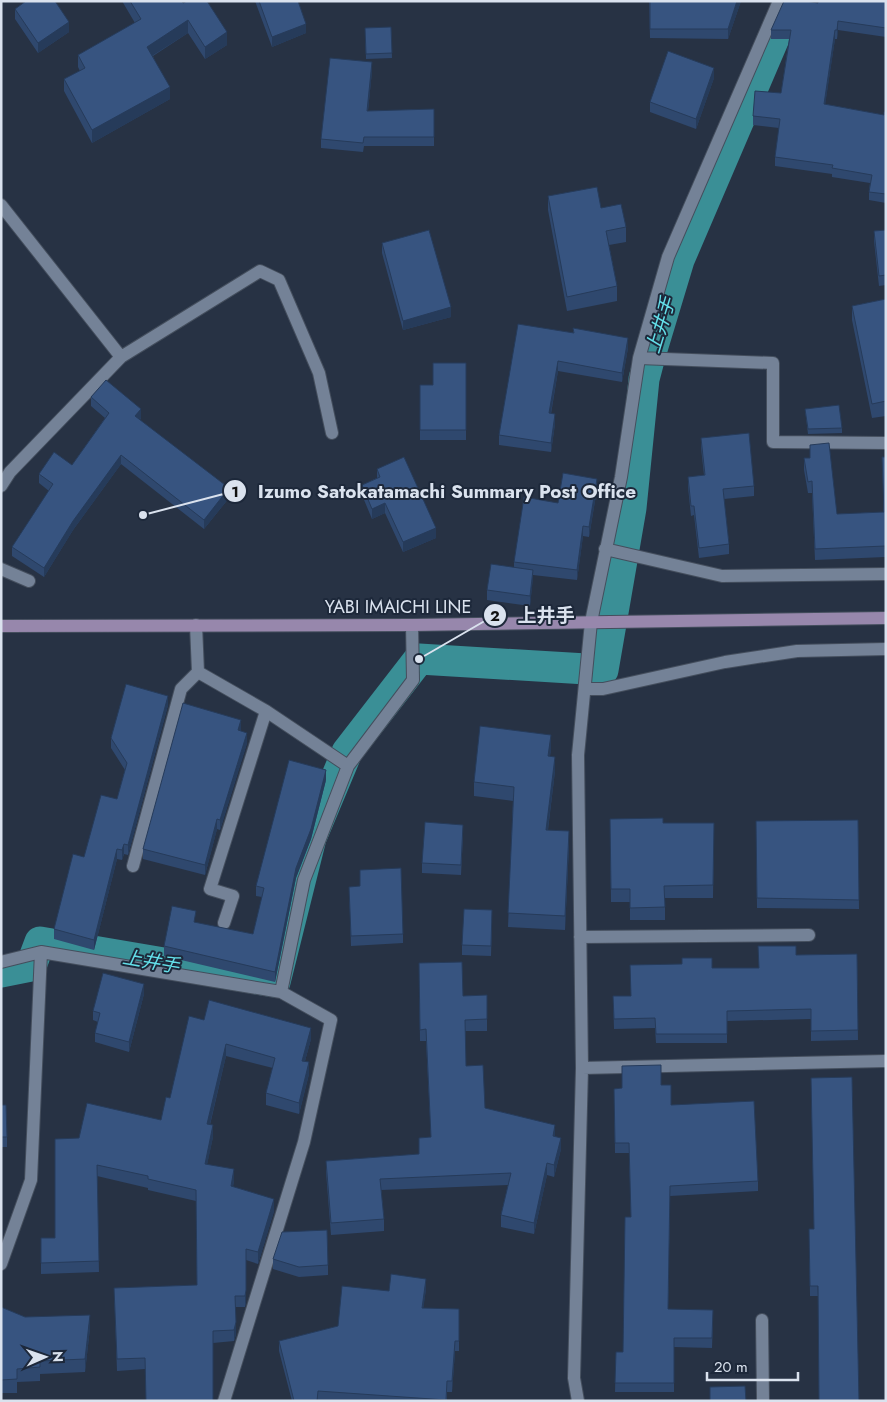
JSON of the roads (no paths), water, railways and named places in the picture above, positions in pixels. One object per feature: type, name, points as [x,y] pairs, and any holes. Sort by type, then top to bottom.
[{"type":"main road","name":"YABI IMAICHI LINE","points":[[1,626],[412,625],[886,618]]},
{"type":"street","points":[[578,1401],[574,1378],[582,1068],[578,755],[591,622],[621,477],[639,358],[668,258],[779,1]]},
{"type":"street","points":[[1,206],[120,357]]},
{"type":"street","points":[[1,486],[10,472],[120,357],[260,271],[279,280],[319,373],[332,433]]},
{"type":"street","points":[[639,358],[773,363],[773,442],[886,444]]},
{"type":"street","points":[[605,549],[722,576],[886,574]]},
{"type":"street","points":[[1,569],[29,581]]},
{"type":"street","points":[[133,866],[181,689],[198,672],[196,625]]},
{"type":"street","points":[[281,992],[304,880],[348,766],[413,680],[412,625]]},
{"type":"street","points":[[584,689],[603,689],[725,662],[797,651],[886,649]]},
{"type":"street","points":[[198,672],[266,711],[348,766]]},
{"type":"street","points":[[224,923],[233,896],[210,889],[266,711]]},
{"type":"street","points":[[580,937],[809,935]]},
{"type":"street","points":[[1,1264],[31,1180],[41,952]]},
{"type":"street","points":[[1,962],[41,952],[281,992],[331,1020],[304,1142],[224,1401]]},
{"type":"street","points":[[582,1068],[886,1061]]},
{"type":"street","points":[[762,1320],[763,1401]]},
{"type":"waterway","name":"上井手","points":[[1,972],[31,966],[40,942],[275,982],[311,838],[347,752],[419,659],[603,670],[631,508],[644,379],[650,356],[679,260],[790,1]]},
{"type":"place","name":"Izumo Satokatamachi Summary Post Office","points":[[143,515]]},
{"type":"place","name":"上井手","points":[[419,659]]}]
